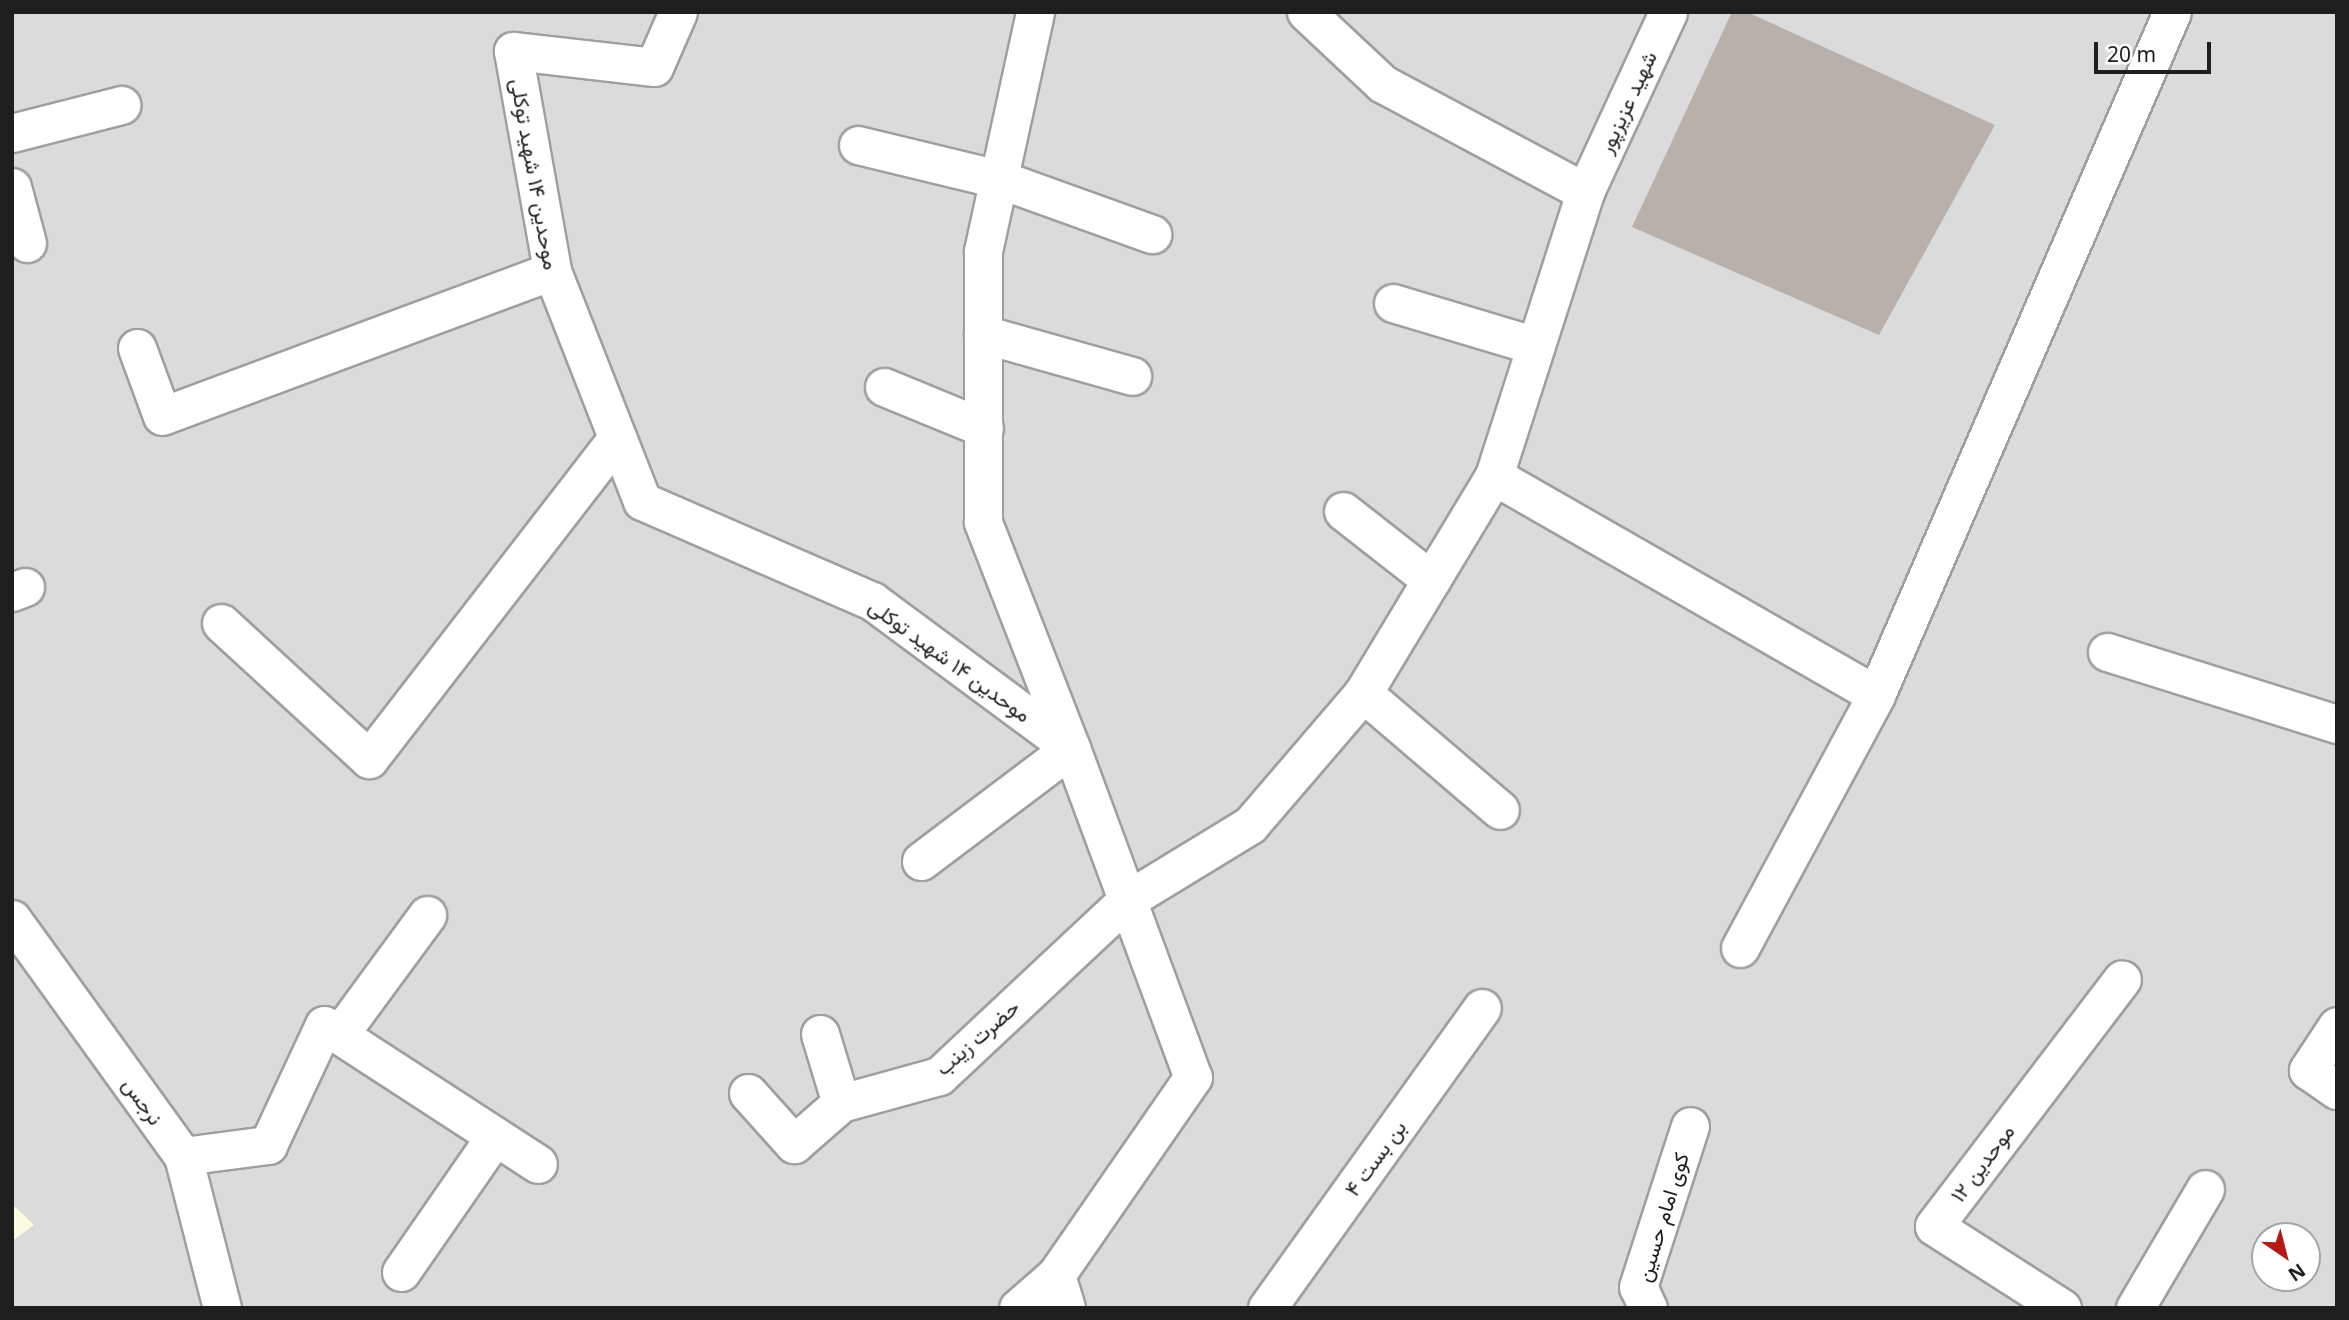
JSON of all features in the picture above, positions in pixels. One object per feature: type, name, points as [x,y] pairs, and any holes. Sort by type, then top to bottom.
[{"type":"street","name":"موحدین ۱۴ شهید توکلی","points":[[678,12],[654,67],[513,51],[552,271],[642,501],[872,601],[1071,748]]},
{"type":"street","points":[[1018,1308],[1061,1291],[1193,1077],[1071,748],[983,522],[983,251],[1035,12]]},
{"type":"street","points":[[1306,12],[1383,84],[1585,192]]},
{"type":"street","name":"شهید عزیزپور","points":[[1431,580],[1494,476],[1585,192],[1668,12]]},
{"type":"street","points":[[1740,948],[1876,695],[2172,12]]},
{"type":"street","points":[[12,133],[121,105]]},
{"type":"street","points":[[858,145],[999,179],[1152,234]]},
{"type":"street","points":[[12,187],[27,243]]},
{"type":"street","points":[[137,348],[162,416],[552,271]]},
{"type":"street","points":[[1393,303],[1536,346]]},
{"type":"street","points":[[983,334],[1132,376]]},
{"type":"street","points":[[884,387],[984,428]]},
{"type":"street","points":[[220,623],[369,759],[617,438]]},
{"type":"street","points":[[1494,476],[1876,695]]},
{"type":"street","points":[[1343,511],[1431,580]]},
{"type":"street","name":"حضرت زینب","points":[[748,1093],[794,1144],[841,1103],[939,1076],[1126,900],[1250,825],[1363,693],[1431,580]]},
{"type":"street","points":[[2107,652],[2337,724]]},
{"type":"street","points":[[1363,693],[1500,810]]},
{"type":"street","points":[[921,861],[1071,748]]},
{"type":"street","points":[[339,1035],[427,915]]},
{"type":"street","name":"نرجس","points":[[12,919],[183,1156],[222,1308]]},
{"type":"street","name":"موحدین ۱۲","points":[[2062,1308],[1934,1226],[2122,979]]},
{"type":"street","name":"بن بست ۴","points":[[1267,1308],[1482,1008]]},
{"type":"street","points":[[183,1156],[268,1145],[324,1025],[538,1164]]},
{"type":"street","points":[[2337,1026],[2308,1070],[2337,1090]]},
{"type":"street","points":[[820,1034],[841,1103]]},
{"type":"street","name":"کوی امام حسین","points":[[1648,1308],[1638,1287],[1690,1126]]},
{"type":"street","points":[[401,1272],[495,1136]]},
{"type":"street","points":[[2135,1308],[2205,1189]]},
{"type":"shaded area","points":[[12,12],[2337,12],[2337,1308],[12,1308]]},
{"type":"shaded area","points":[[12,1204],[34,1225],[12,1241]]},
{"type":"building","points":[[1732,12],[1747,12],[1995,125],[1879,335],[1632,227]]}]
